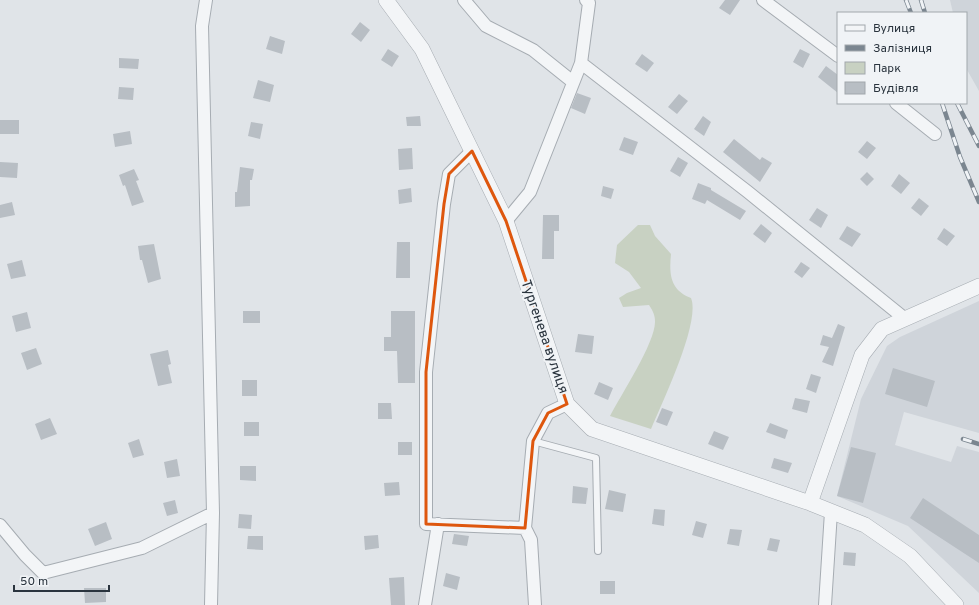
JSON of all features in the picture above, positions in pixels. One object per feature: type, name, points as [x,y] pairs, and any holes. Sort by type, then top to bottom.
[{"type":"street","points":[[206,0],[202,26],[213,513],[211,605]]},
{"type":"street","points":[[464,0],[486,26],[533,50],[573,82]]},
{"type":"street","points":[[506,221],[530,192],[581,64],[589,3],[586,0]]},
{"type":"street","points":[[763,0],[837,55]]},
{"type":"street","name":"Тургенева вулиця","points":[[389,1],[422,49],[506,221],[567,404],[592,429],[810,503],[865,525],[910,556],[956,605]]},
{"type":"street","points":[[581,64],[748,192],[904,318]]},
{"type":"street","points":[[897,104],[935,134]]},
{"type":"street","points":[[472,151],[449,174],[444,204],[426,372],[426,524],[526,528]]},
{"type":"street","points":[[810,503],[862,355],[882,329],[979,286]]},
{"type":"street","points":[[535,605],[531,540],[526,528],[533,441],[548,413],[567,404]]},
{"type":"street","points":[[825,605],[831,512]]},
{"type":"street","points":[[0,524],[25,555],[43,573],[142,548],[213,513]]},
{"type":"street","points":[[425,605],[438,524]]},
{"type":"lane","points":[[533,441],[596,458],[598,551]]},
{"type":"highlighted area","points":[[472,151],[506,221],[567,404],[548,413],[533,441],[525,528],[426,524],[426,372],[444,204],[449,174]]},
{"type":"shaded area","points":[[950,0],[979,0],[979,91],[967,70],[967,12],[953,12]]},
{"type":"shaded area","points":[[979,301],[979,433],[904,412],[895,445],[951,462],[957,446],[979,452],[979,593],[908,526],[837,496],[861,399],[887,346],[900,337]]},
{"type":"green space","points":[[638,225],[650,225],[655,236],[671,254],[670,268],[672,280],[679,291],[691,298],[693,309],[691,325],[679,363],[651,429],[610,416],[637,369],[650,343],[654,331],[655,317],[649,305],[623,307],[619,298],[627,293],[641,288],[629,272],[615,263],[617,245]]},
{"type":"building","points":[[725,0],[740,0],[730,15],[719,8]]},
{"type":"building","points":[[360,22],[370,30],[361,42],[351,34]]},
{"type":"building","points":[[270,36],[285,41],[282,54],[266,49]]},
{"type":"building","points":[[388,49],[399,56],[392,67],[381,60]]},
{"type":"building","points":[[800,49],[810,54],[803,68],[793,62]]},
{"type":"building","points":[[642,54],[654,63],[647,72],[635,64]]},
{"type":"building","points":[[119,58],[139,59],[138,69],[119,68]]},
{"type":"building","points":[[826,66],[837,74],[837,92],[818,77]]},
{"type":"building","points":[[258,80],[274,85],[270,102],[253,98]]},
{"type":"building","points":[[119,87],[134,88],[133,100],[118,99]]},
{"type":"building","points":[[577,93],[591,98],[585,114],[571,108]]},
{"type":"building","points":[[679,94],[688,101],[677,114],[668,107]]},
{"type":"building","points":[[420,116],[421,126],[407,126],[406,117]]},
{"type":"building","points":[[703,116],[711,122],[704,136],[694,129]]},
{"type":"building","points":[[0,120],[19,120],[19,134],[0,134]]},
{"type":"building","points":[[251,122],[263,124],[260,139],[248,136]]},
{"type":"building","points":[[130,131],[132,144],[115,147],[113,134]]},
{"type":"building","points":[[624,137],[638,142],[633,155],[619,150]]},
{"type":"building","points":[[734,139],[760,160],[762,157],[772,163],[760,182],[723,152]]},
{"type":"building","points":[[867,141],[876,148],[867,159],[858,152]]},
{"type":"building","points":[[412,148],[413,169],[399,170],[398,149]]},
{"type":"building","points":[[678,157],[688,163],[680,177],[670,171]]},
{"type":"building","points":[[0,162],[18,163],[17,178],[0,177]]},
{"type":"building","points":[[240,167],[254,169],[252,180],[250,180],[250,206],[235,207],[235,192],[237,192]]},
{"type":"building","points":[[134,169],[139,180],[136,181],[144,202],[132,206],[125,185],[123,186],[119,175]]},
{"type":"building","points":[[867,172],[874,179],[867,186],[860,179]]},
{"type":"building","points":[[899,174],[910,183],[901,194],[891,186]]},
{"type":"building","points":[[698,183],[711,188],[711,190],[746,211],[740,220],[707,200],[705,204],[692,199]]},
{"type":"building","points":[[603,186],[614,189],[611,199],[601,196]]},
{"type":"building","points":[[411,188],[412,202],[399,204],[398,190]]},
{"type":"building","points":[[919,198],[929,206],[921,216],[911,208]]},
{"type":"building","points":[[12,202],[15,215],[0,218],[0,205]]},
{"type":"building","points":[[817,208],[828,215],[821,228],[809,220]]},
{"type":"building","points":[[543,215],[559,215],[559,231],[554,231],[554,259],[542,259]]},
{"type":"building","points":[[761,224],[772,233],[765,243],[753,234]]},
{"type":"building","points":[[847,226],[861,234],[852,247],[839,239]]},
{"type":"building","points":[[944,228],[955,236],[947,246],[937,239]]},
{"type":"building","points":[[397,242],[410,242],[410,278],[396,278]]},
{"type":"building","points":[[154,244],[161,279],[148,283],[142,260],[140,260],[138,246]]},
{"type":"building","points":[[22,260],[26,276],[11,279],[7,264]]},
{"type":"building","points":[[801,262],[810,268],[802,278],[794,272]]},
{"type":"building","points":[[243,311],[260,311],[260,323],[243,323]]},
{"type":"building","points":[[391,311],[415,311],[415,383],[398,383],[397,351],[384,351],[384,337],[391,337]]},
{"type":"building","points":[[27,312],[31,328],[16,332],[12,316]]},
{"type":"building","points":[[838,324],[845,327],[833,366],[822,362],[829,347],[820,345],[823,335],[832,338]]},
{"type":"building","points":[[578,334],[594,336],[592,354],[575,352]]},
{"type":"building","points":[[36,348],[42,364],[27,370],[21,353]]},
{"type":"building","points":[[168,350],[171,364],[168,365],[172,383],[158,386],[150,354]]},
{"type":"building","points":[[893,368],[935,381],[927,407],[885,394]]},
{"type":"building","points":[[811,374],[821,377],[816,393],[806,389]]},
{"type":"building","points":[[242,380],[257,380],[257,396],[242,396]]},
{"type":"building","points":[[599,382],[613,388],[608,400],[594,394]]},
{"type":"building","points":[[795,398],[810,401],[807,413],[792,409]]},
{"type":"building","points":[[378,403],[391,403],[392,419],[378,419]]},
{"type":"building","points":[[662,408],[673,412],[667,426],[656,422]]},
{"type":"building","points":[[50,418],[57,434],[41,440],[35,424]]},
{"type":"building","points":[[244,422],[259,422],[259,436],[244,436]]},
{"type":"building","points":[[770,423],[788,430],[785,439],[766,432]]},
{"type":"building","points":[[714,431],[729,437],[723,450],[708,444]]},
{"type":"building","points":[[139,439],[144,455],[133,458],[128,443]]},
{"type":"building","points":[[398,442],[412,442],[412,455],[398,455]]},
{"type":"building","points":[[851,447],[876,453],[863,503],[837,496]]},
{"type":"building","points":[[774,458],[792,463],[788,473],[771,468]]},
{"type":"building","points":[[177,459],[180,476],[167,478],[164,462]]},
{"type":"building","points":[[240,466],[256,466],[256,481],[240,480]]},
{"type":"building","points":[[399,482],[400,495],[385,496],[384,483]]},
{"type":"building","points":[[573,486],[588,488],[586,504],[572,503]]},
{"type":"building","points":[[609,490],[626,494],[623,512],[605,509]]},
{"type":"building","points":[[923,498],[979,535],[979,563],[910,518]]},
{"type":"building","points":[[175,500],[178,513],[167,516],[163,503]]},
{"type":"building","points":[[654,509],[665,510],[664,526],[652,524]]},
{"type":"building","points":[[239,514],[252,515],[251,529],[238,528]]},
{"type":"building","points":[[696,521],[707,524],[703,538],[692,535]]},
{"type":"building","points":[[106,522],[112,539],[95,546],[88,529]]},
{"type":"building","points":[[730,529],[742,530],[739,546],[727,544]]},
{"type":"building","points":[[454,534],[469,536],[467,546],[452,544]]},
{"type":"building","points":[[378,535],[379,548],[365,550],[364,536]]},
{"type":"building","points":[[248,536],[263,536],[263,550],[247,549]]},
{"type":"building","points":[[770,538],[780,540],[777,552],[767,550]]},
{"type":"building","points":[[844,552],[856,553],[855,566],[843,565]]},
{"type":"building","points":[[446,573],[460,577],[457,590],[443,586]]},
{"type":"building","points":[[404,577],[405,605],[391,605],[389,578]]},
{"type":"building","points":[[600,581],[615,581],[615,594],[600,594]]},
{"type":"building","points":[[84,588],[106,588],[106,602],[85,603]]},
{"type":"railway","points":[[906,0],[911,12]]},
{"type":"railway","points":[[921,0],[925,12]]},
{"type":"railway","points":[[942,104],[960,157],[979,202]]},
{"type":"railway","points":[[958,104],[979,146]]},
{"type":"railway","points":[[963,439],[979,444]]}]
